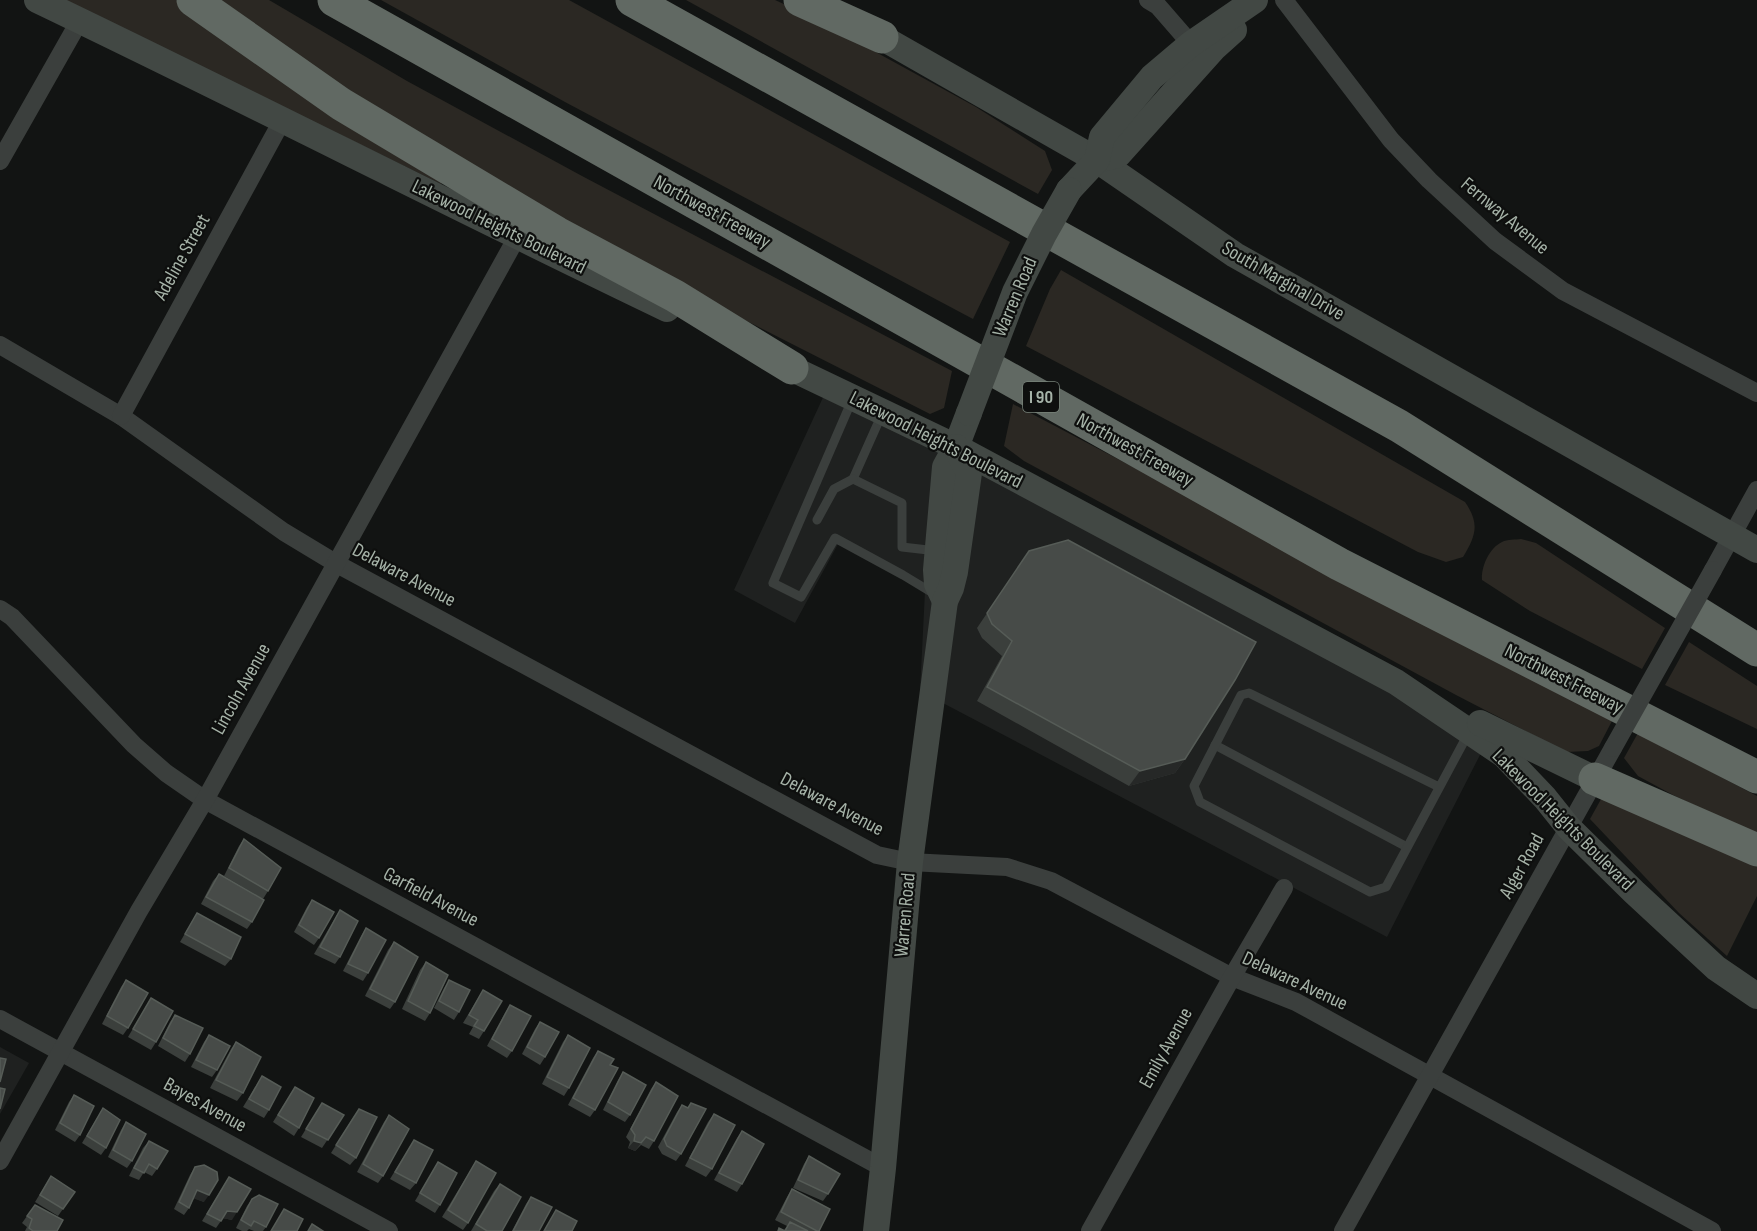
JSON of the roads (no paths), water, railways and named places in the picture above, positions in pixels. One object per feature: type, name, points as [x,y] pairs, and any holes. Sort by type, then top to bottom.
[{"type":"highway","points":[[193,0],[341,104],[557,232],[675,296],[792,368]]},
{"type":"highway","name":"Northwest Freeway","points":[[334,0],[1338,564],[1757,777]]},
{"type":"highway","points":[[632,0],[1399,426],[1757,650]]},
{"type":"highway","points":[[800,0],[882,37]]},
{"type":"highway","points":[[1595,779],[1757,850]]},
{"type":"main road","name":"Lakewood Heights Boulevard","points":[[38,0],[283,119],[517,237],[956,447],[1396,682],[1504,755],[1545,798],[1569,828],[1716,968],[1757,996]]},
{"type":"main road","name":"South Marginal Drive","points":[[817,0],[1097,160],[1235,255],[1757,550]]},
{"type":"main road","name":"Warren Road","points":[[945,601],[937,584],[945,467],[956,447],[1015,292],[1044,234],[1069,190],[1097,160],[1102,137],[1152,77],[1191,44],[1256,0]]},
{"type":"main road","name":"Warren Road","points":[[1097,160],[1118,155],[1214,48],[1264,0]]},
{"type":"main road","name":"Warren Road","points":[[876,1231],[910,862],[945,601],[955,572],[969,472],[956,447]]},
{"type":"main road","points":[[1396,682],[1595,779]]},
{"type":"street","points":[[1148,0],[1158,6],[1191,44]]},
{"type":"street","name":"Fernway Avenue","points":[[1284,0],[1391,140],[1429,180],[1495,241],[1563,291],[1757,393]]},
{"type":"street","points":[[0,161],[80,20]]},
{"type":"street","name":"Adeline Street","points":[[121,416],[283,119]]},
{"type":"street","name":"Lincoln Avenue","points":[[0,1161],[139,911],[205,800],[517,237]]},
{"type":"street","name":"Delaware Avenue","points":[[0,345],[121,416],[284,532],[337,564],[877,855],[910,862],[1008,867],[1051,881],[1232,977],[1296,1002],[1712,1231]]},
{"type":"street","name":"Alger Road","points":[[1343,1231],[1757,490]]},
{"type":"street","name":"Garfield Avenue","points":[[0,609],[12,617],[134,745],[166,773],[205,800],[883,1168]]},
{"type":"street","name":"Emily Avenue","points":[[1090,1231],[1284,888]]},
{"type":"street","name":"Bayes Avenue","points":[[0,1019],[389,1231]]},
{"type":"lane","points":[[853,398],[773,583],[801,597],[835,538],[945,601]]},
{"type":"lane","points":[[817,520],[834,489],[853,479],[883,412]]},
{"type":"lane","points":[[853,479],[902,502],[902,547],[938,551]]},
{"type":"lane","points":[[1439,788],[1249,693],[1241,695],[1194,786],[1200,802],[1370,892],[1386,887],[1439,788],[1469,731]]},
{"type":"lane","points":[[1215,745],[1407,847]]}]
